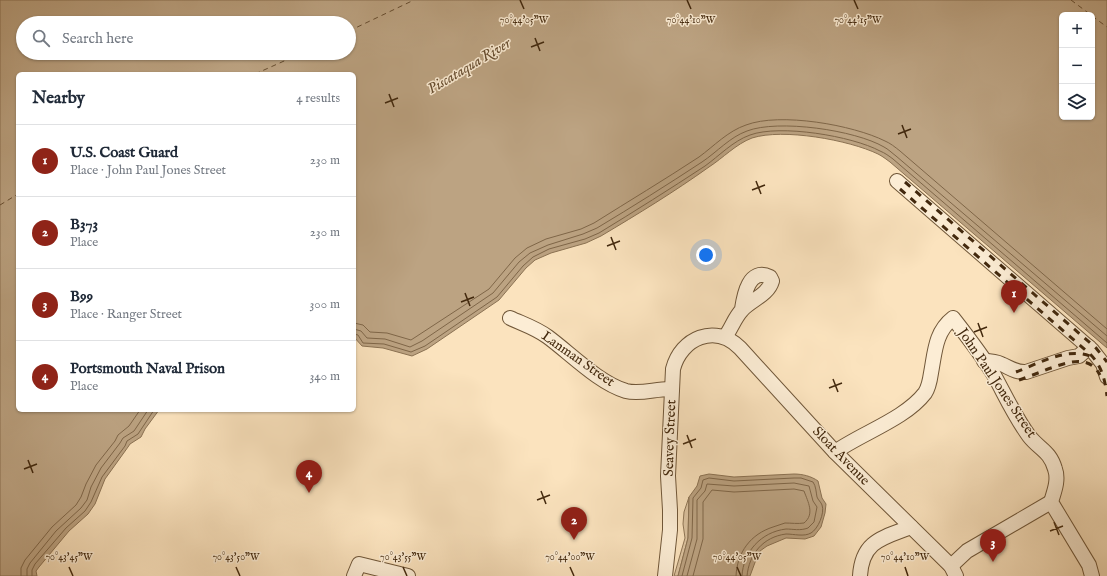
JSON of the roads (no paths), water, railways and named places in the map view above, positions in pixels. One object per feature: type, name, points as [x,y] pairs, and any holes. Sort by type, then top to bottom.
[{"type":"street","points":[[897,181],[1089,347],[1103,364],[1107,377]]},
{"type":"street","points":[[725,337],[742,310]]},
{"type":"street","name":"Lanman Street","points":[[510,318],[531,326],[576,361],[609,383],[620,388],[636,393],[672,389]]},
{"type":"street","name":"John Paul Jones Street","points":[[835,452],[849,442],[896,417],[918,401],[925,393],[929,383],[936,343],[940,332],[953,318],[984,360],[1030,437],[1049,455],[1055,467],[1056,476],[1056,485],[1051,502]]},
{"type":"street","name":"Seavey Street","points":[[665,576],[670,530],[668,476],[673,370],[675,362],[683,349],[695,339],[714,335],[725,337]]},
{"type":"street","name":"Sloat Avenue","points":[[725,337],[740,348],[835,452],[954,571]]},
{"type":"street","points":[[984,360],[994,362],[1021,373],[1079,356],[1089,347]]},
{"type":"street","points":[[954,571],[967,551],[1051,502],[1089,565],[1092,576]]},
{"type":"street","points":[[860,576],[862,560],[870,546],[878,540],[910,527]]},
{"type":"street","points":[[354,576],[360,564],[408,576]]},
{"type":"water","name":"Piscataqua River","points":[[0,0],[1107,0],[1107,348],[890,162],[878,154],[834,140],[781,134],[765,135],[746,141],[735,147],[669,194],[601,236],[586,243],[551,253],[535,260],[526,268],[499,300],[427,349],[412,356],[383,348],[362,346],[356,339],[356,72],[16,72],[16,412],[158,412],[141,437],[130,444],[105,479],[95,504],[88,514],[69,531],[36,571],[37,576],[0,576]]},
{"type":"water","points":[[709,474],[734,477],[797,474],[812,478],[818,481],[822,498],[826,504],[821,527],[814,536],[805,539],[786,538],[767,546],[760,551],[750,576],[678,576],[688,538],[689,497],[697,486],[700,476]]},
{"type":"railway","points":[[905,182],[1096,348],[1107,362]]},
{"type":"railway","points":[[900,189],[1090,354],[1097,363],[1102,374],[1107,396]]},
{"type":"railway","points":[[1016,372],[1062,355],[1081,354],[1090,356]]},
{"type":"railway","points":[[1019,380],[1069,362],[1083,362],[1089,364],[1095,368],[1100,375]]},
{"type":"place","name":"U.S. Coast Guard","points":[[1014,313]]},
{"type":"place","name":"Portsmouth Naval Prison","points":[[309,493]]},
{"type":"place","name":"B373","points":[[574,540]]},
{"type":"place","name":"B99","points":[[993,562]]}]
